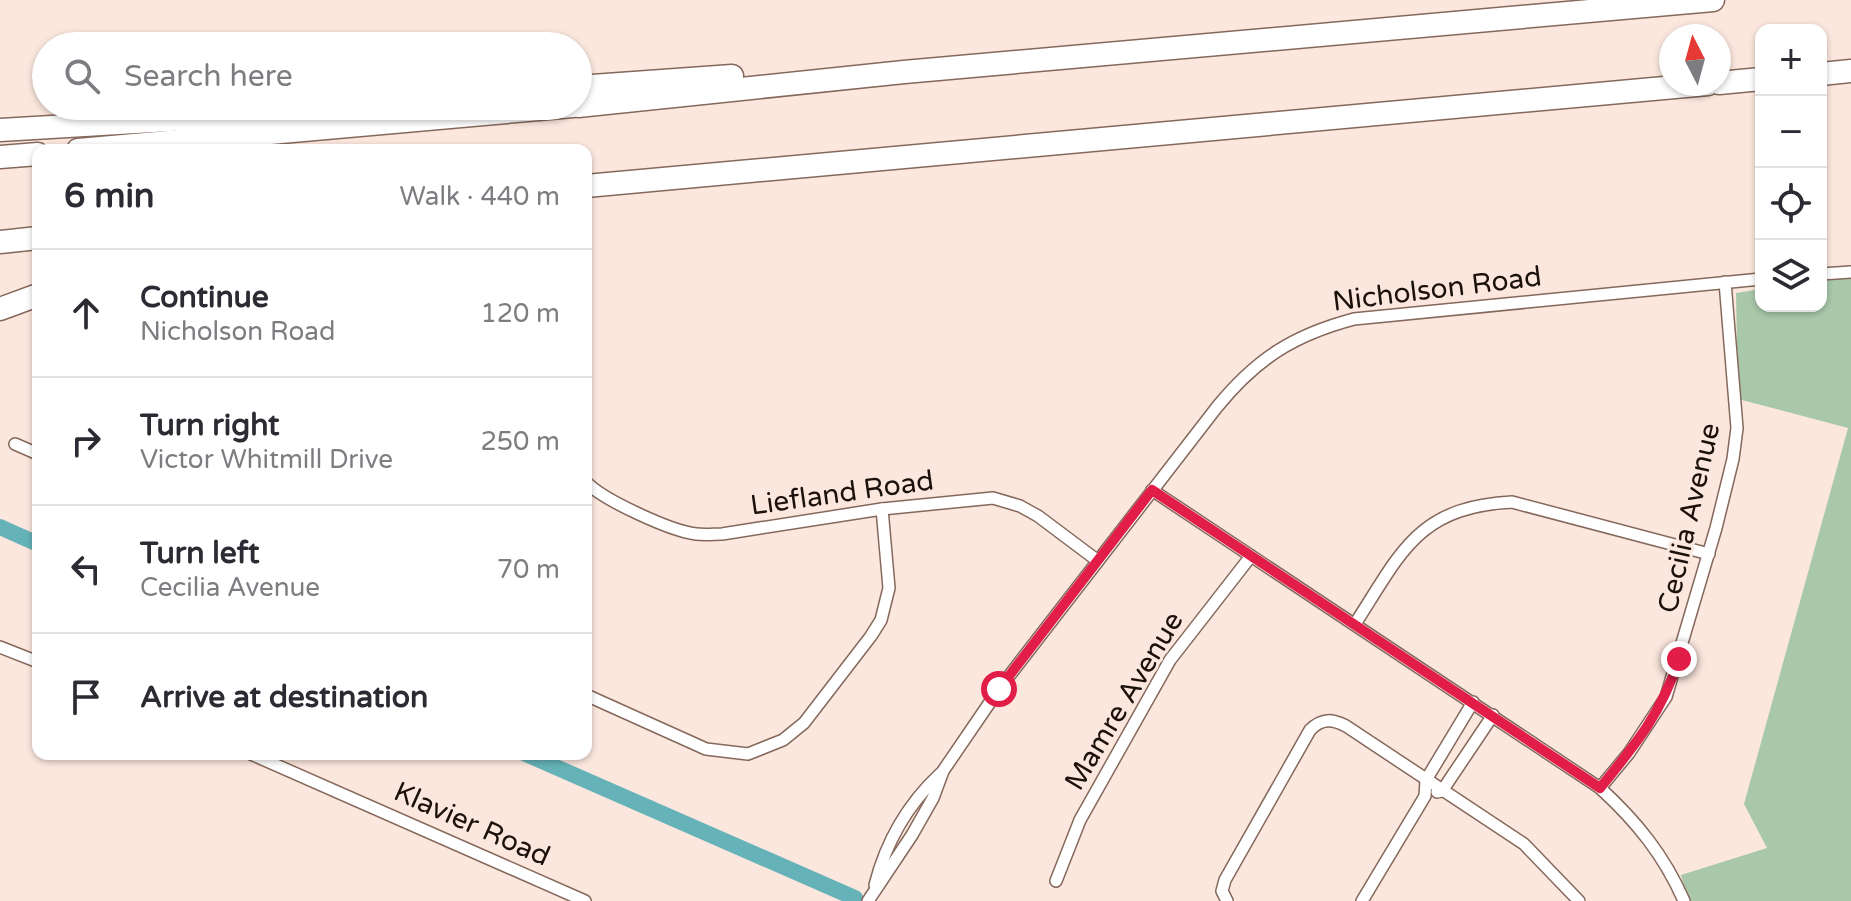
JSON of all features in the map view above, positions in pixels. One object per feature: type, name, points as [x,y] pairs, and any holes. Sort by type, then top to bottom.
[{"type":"highway","points":[[592,104],[904,72],[1713,0]]},
{"type":"highway","points":[[592,86],[845,69],[875,68],[904,72]]},
{"type":"highway","points":[[1827,73],[1851,71]]},
{"type":"highway","points":[[1731,82],[1755,80]]},
{"type":"highway","points":[[592,187],[1659,88]]},
{"type":"highway","points":[[0,130],[169,120]]},
{"type":"highway","points":[[146,144],[418,120]]},
{"type":"highway","points":[[0,157],[32,154]]},
{"type":"highway","points":[[0,242],[32,239]]},
{"type":"highway","points":[[0,309],[32,297]]},
{"type":"street","points":[[1827,274],[1851,272]]},
{"type":"street","name":"Nicholson Road","points":[[868,901],[885,854],[910,807],[943,771],[1025,653],[1217,407],[1251,369],[1281,347],[1321,328],[1383,315],[1755,280]]},
{"type":"street","name":"Cecilia Avenue","points":[[1600,788],[1653,721],[1666,697],[1709,554],[1733,459],[1737,428],[1725,282]]},
{"type":"street","points":[[15,444],[32,451]]},
{"type":"street","name":"Liefland Road","points":[[592,488],[599,494],[661,523],[697,534],[722,534],[882,509],[1007,500],[1038,516],[1098,561]]},
{"type":"street","points":[[1152,490],[1600,788],[1647,835],[1675,879],[1684,901]]},
{"type":"street","points":[[1355,624],[1395,563],[1426,527],[1445,515],[1484,503],[1512,502],[1709,554]]},
{"type":"street","points":[[592,698],[706,749],[723,753],[748,754],[783,740],[804,723],[881,620],[889,588],[882,509]]},
{"type":"street","name":"Mamre Avenue","points":[[1056,881],[1080,820],[1170,660],[1251,556]]},
{"type":"street","points":[[0,647],[32,660]]},
{"type":"street","points":[[1362,901],[1425,796],[1426,780],[1473,702]]},
{"type":"street","points":[[1425,796],[1442,791],[1493,715]]},
{"type":"street","points":[[1227,901],[1222,891],[1225,880],[1305,738],[1315,724],[1329,719],[1524,844],[1579,901]]},
{"type":"street","name":"Klavier Road","points":[[265,760],[585,901]]},
{"type":"green space","points":[[1851,277],[1851,901],[1688,901],[1681,875],[1767,848],[1744,804],[1848,428],[1738,399],[1736,293],[1755,290],[1755,312],[1827,312],[1827,280]]},
{"type":"waterway","points":[[0,527],[32,541]]},
{"type":"waterway","points":[[540,760],[855,898]]},
{"type":"route","points":[[999,689],[1152,490],[1600,788],[1653,721],[1666,697],[1679,659]]}]
